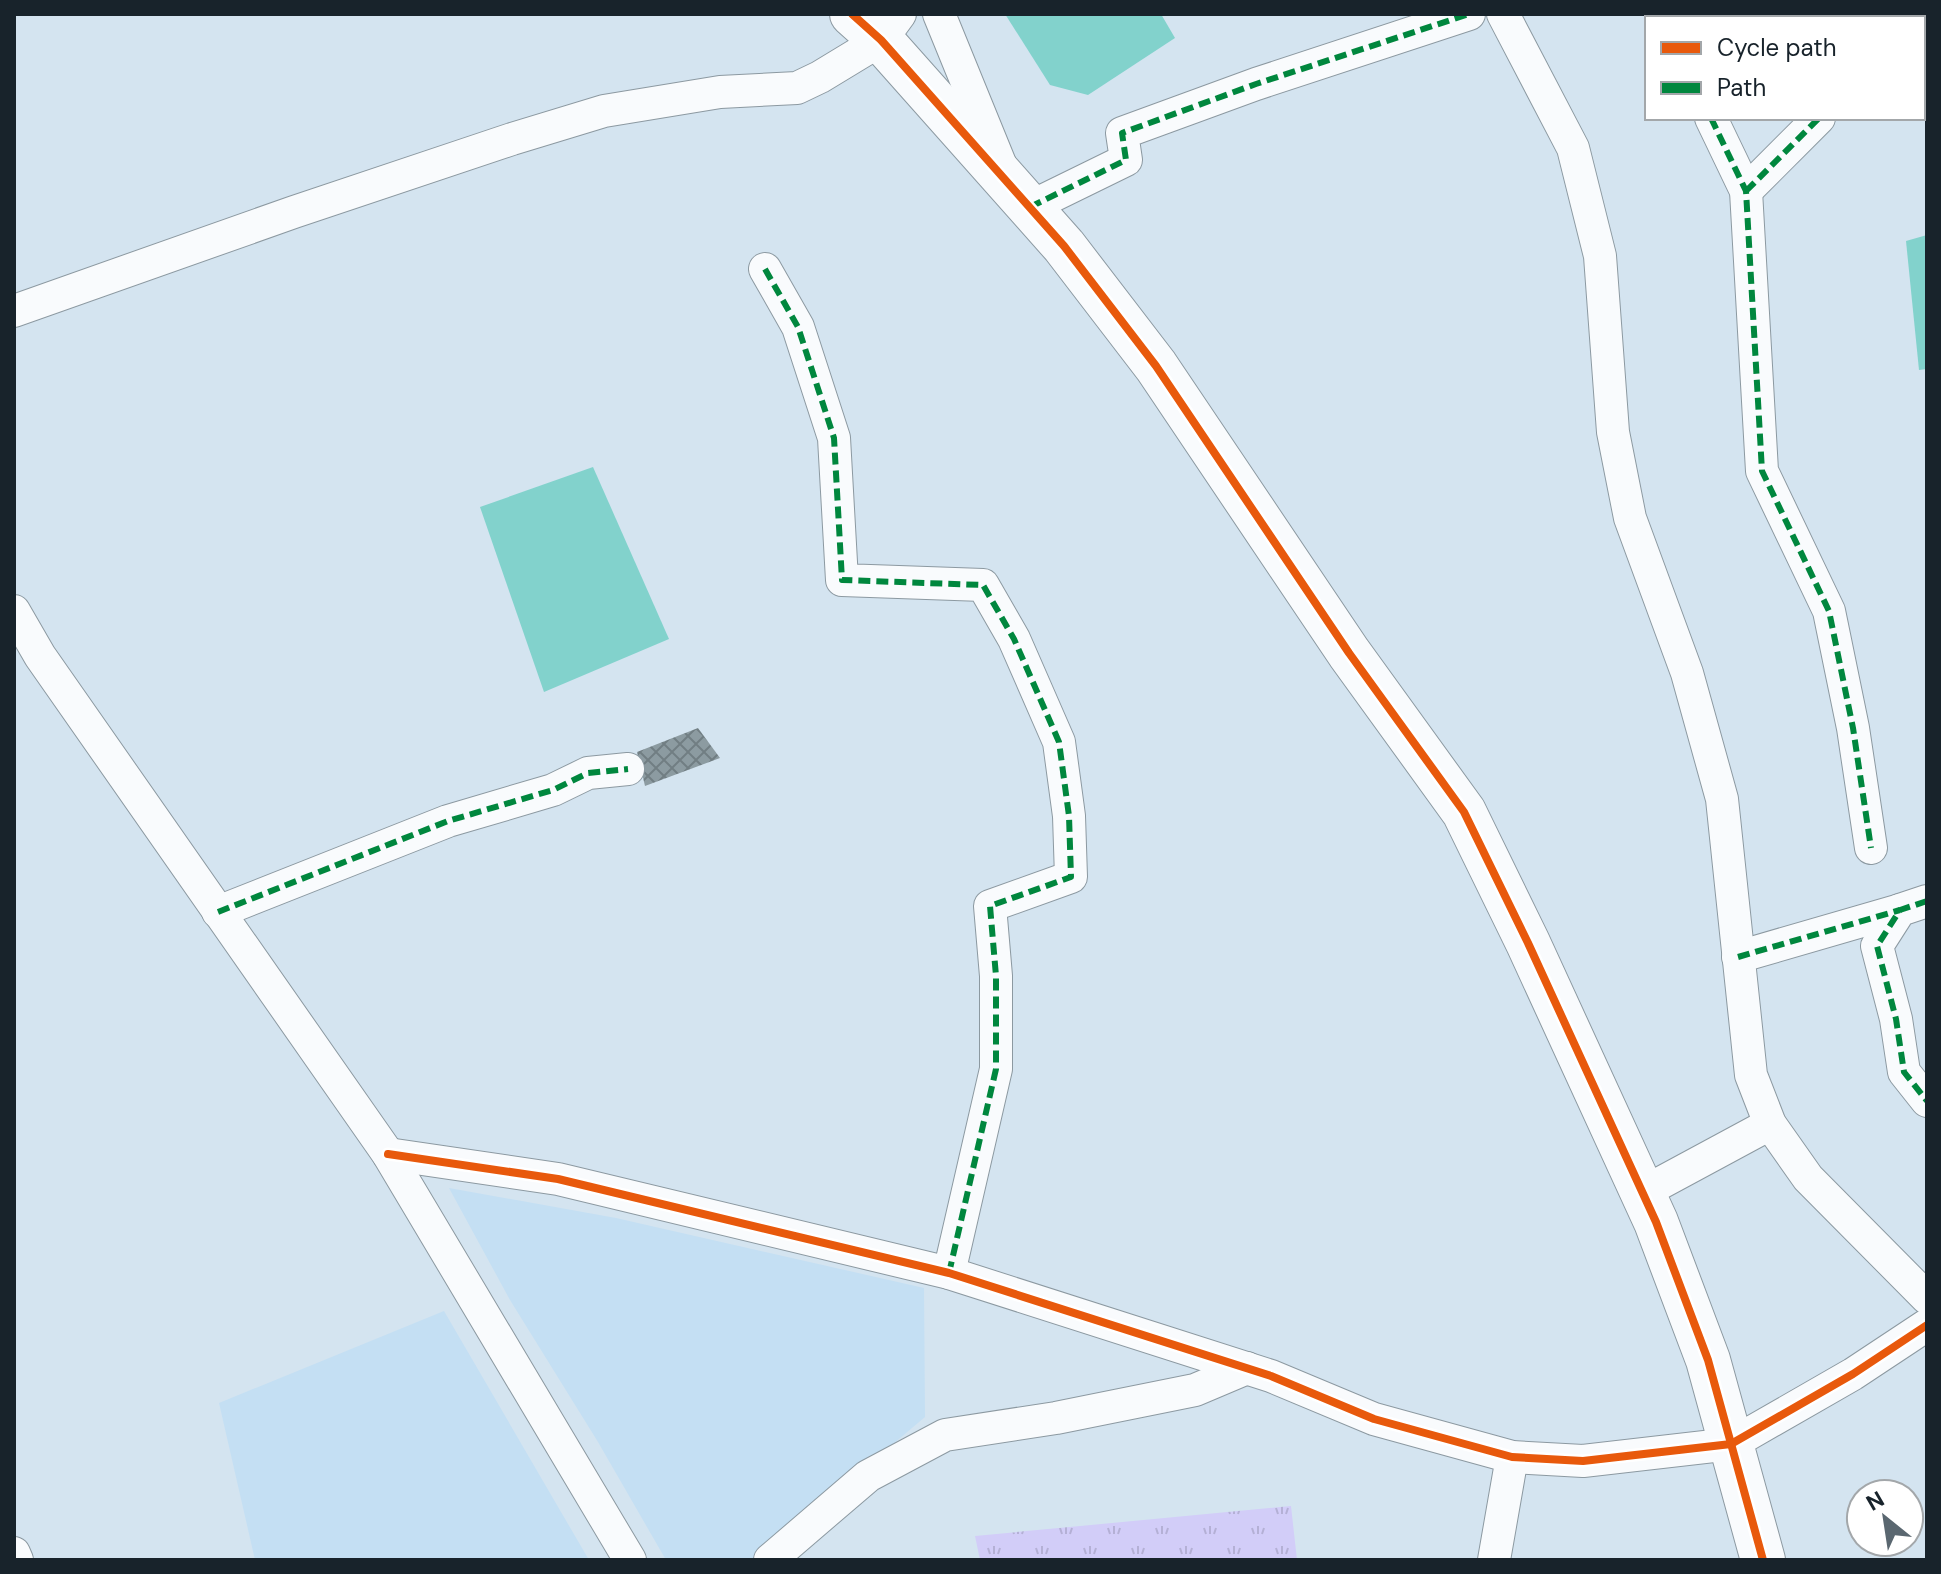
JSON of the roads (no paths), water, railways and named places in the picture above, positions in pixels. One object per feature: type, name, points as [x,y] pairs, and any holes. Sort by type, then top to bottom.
[{"type":"street","points":[[939,14],[1002,164],[1000,172]]},
{"type":"street","points":[[1030,207],[1126,160],[1122,133],[1256,84],[1469,14]]},
{"type":"street","points":[[1503,14],[1573,148],[1600,256],[1613,432],[1630,518],[1687,673],[1722,799],[1751,1075],[1770,1124],[1808,1178],[1927,1298]]},
{"type":"street","points":[[14,311],[309,207],[604,111],[720,92],[797,88],[820,77],[878,23],[1064,246],[1156,366],[1349,653],[1464,812],[1528,943],[1656,1222],[1708,1360],[1763,1560]]},
{"type":"street","points":[[1712,120],[1746,191],[1762,471],[1829,611],[1853,728],[1871,848]]},
{"type":"street","points":[[1746,191],[1817,120]]},
{"type":"street","points":[[765,269],[798,327],[834,438],[842,580],[983,585],[1014,639],[1059,742],[1069,816],[1071,877],[990,906],[996,976],[996,1069],[949,1273]]},
{"type":"street","points":[[14,611],[40,656],[388,1154],[630,1560]]},
{"type":"street","points":[[218,912],[448,821],[553,790],[588,773],[628,769]]},
{"type":"street","points":[[1738,957],[1914,906]]},
{"type":"street","points":[[1914,906],[1877,946],[1896,1019],[1904,1072],[1927,1101]]},
{"type":"street","points":[[1642,1193],[1770,1124]]},
{"type":"street","points":[[388,1154],[558,1179],[949,1273],[1247,1368],[1374,1419],[1512,1457],[1583,1461],[1731,1444],[1853,1374],[1927,1325]]},
{"type":"street","points":[[770,1560],[868,1476],[945,1435],[1056,1418],[1195,1390],[1247,1368]]},
{"type":"street","points":[[1494,1560],[1512,1457]]},
{"type":"street","points":[[14,1553],[17,1560]]}]
